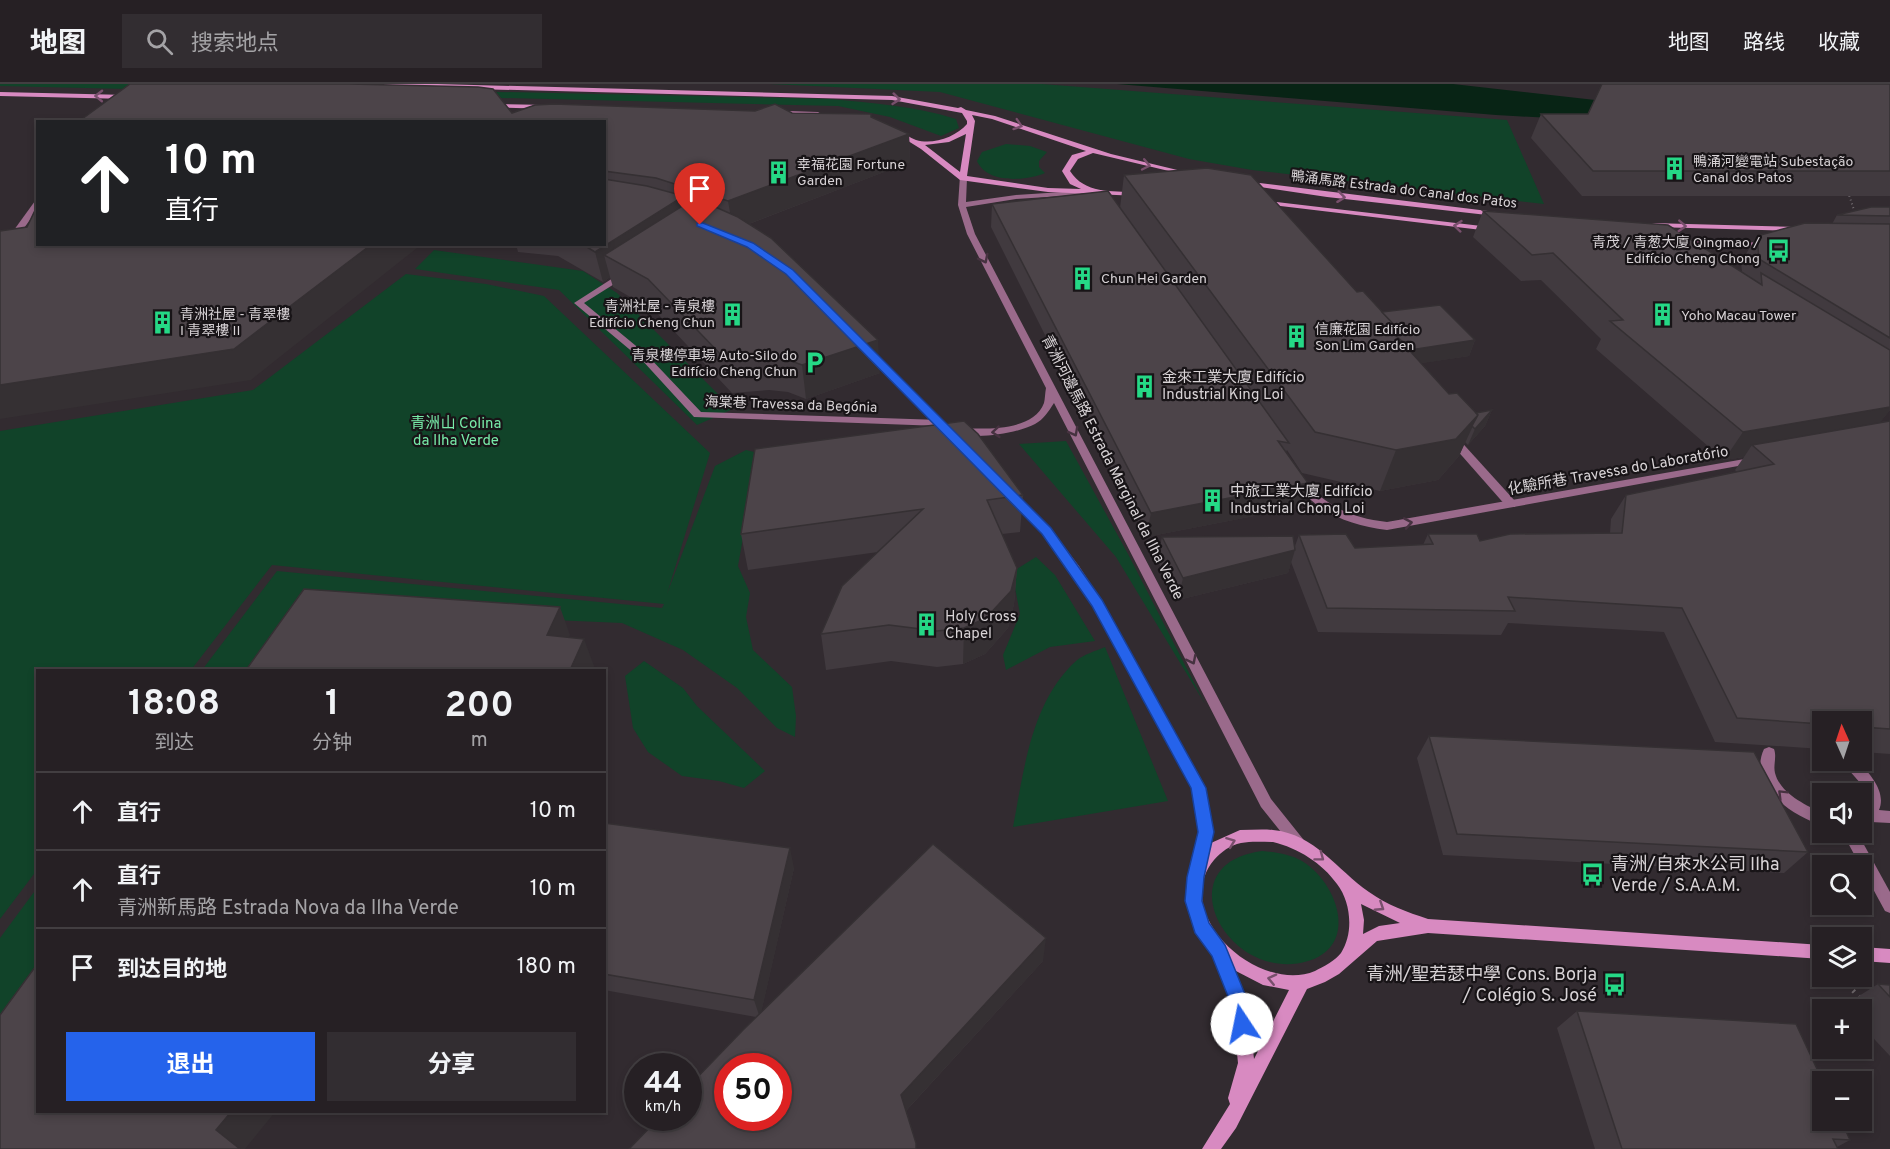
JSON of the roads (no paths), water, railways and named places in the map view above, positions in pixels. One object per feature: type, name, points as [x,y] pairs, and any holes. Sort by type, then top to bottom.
[{"type":"main road","points":[[362,84],[865,96],[961,109],[1017,124],[1092,151],[1200,176]]},
{"type":"main road","points":[[0,94],[137,97]]},
{"type":"main road","points":[[477,105],[561,107]]},
{"type":"main road","points":[[961,109],[968,115],[970,125],[963,178]]},
{"type":"main road","points":[[764,112],[825,115]]},
{"type":"main road","points":[[916,141],[952,138],[962,133],[970,125]]},
{"type":"main road","points":[[889,128],[916,141],[963,178],[1078,193],[1148,193]]},
{"type":"main road","points":[[1092,151],[1075,157],[1066,171],[1077,185],[1098,193]]},
{"type":"main road","name":"鴨涌馬路 Estrada do Canal dos Patos","points":[[1239,182],[1327,195],[1509,215]]},
{"type":"main road","name":"鴨涌馬路 Estrada do Canal dos Patos","points":[[1252,200],[1503,231]]},
{"type":"main road","points":[[1641,224],[1814,229]]},
{"type":"main road","points":[[1673,245],[1772,246]]},
{"type":"main road","points":[[1230,1122],[1246,1064],[1240,1004],[1218,951],[1201,927],[1194,901],[1196,877],[1207,857],[1226,843],[1250,836],[1274,836],[1298,843],[1321,856],[1355,891],[1390,913],[1428,926]]},
{"type":"main road","points":[[1339,875],[1353,896],[1358,920],[1355,942],[1344,962]]},
{"type":"main road","points":[[1218,951],[1243,970],[1272,981],[1302,982],[1325,975],[1344,962],[1374,935],[1428,926],[1812,951]]},
{"type":"main road","points":[[1872,955],[1889,956]]},
{"type":"main road","points":[[1211,1149],[1230,1122],[1302,982]]},
{"type":"street","points":[[518,115],[525,106]]},
{"type":"street","points":[[963,178],[962,205],[1016,197],[1078,193]]},
{"type":"street","points":[[1098,193],[1104,203]]},
{"type":"street","name":"青洲河邊馬路 Estrada Marginal da Ilha Verde","points":[[962,205],[972,234],[1266,803],[1298,843]]},
{"type":"street","points":[[16,248],[4,249],[36,206]]},
{"type":"street","points":[[1673,245],[1683,254]]},
{"type":"street","name":"海棠巷 Travessa da Begónia","points":[[635,267],[579,303],[644,357],[698,415],[940,423]]},
{"type":"street","points":[[865,348],[960,444]]},
{"type":"street","points":[[940,423],[960,431],[984,433],[1007,431],[1028,424],[1043,413],[1051,400],[1051,387]]},
{"type":"street","points":[[1448,434],[1510,504]]},
{"type":"street","name":"化驗所巷 Travessa do Laboratório","points":[[1292,470],[1319,504],[1351,520],[1375,525],[1399,525],[1764,459]]},
{"type":"street","points":[[999,483],[1046,531],[1075,568],[1097,603],[1198,788],[1206,832],[1196,877]]},
{"type":"street","points":[[1769,753],[1766,763],[1768,776],[1777,789],[1791,803],[1812,814]]},
{"type":"street","points":[[1858,771],[1869,783]]},
{"type":"street","points":[[1872,790],[1875,807],[1872,811]]},
{"type":"street","points":[[1872,818],[1890,817]]},
{"type":"street","points":[[1854,843],[1890,906]]},
{"type":"place","name":"鴨涌河變電站 Subestação Canal dos Patos","points":[[1675,169]]},
{"type":"place","name":"幸福花園 Fortune Garden","points":[[779,172]]},
{"type":"place","name":"青茂 / 青葱大廈 Qingmao / Edifício Cheng Chong","points":[[1778,250]]},
{"type":"place","name":"Chun Hei Garden","points":[[1083,278]]},
{"type":"place","name":"青洲社屋 - 青泉樓 Edifício Cheng Chun","points":[[733,314]]},
{"type":"place","name":"Yoho Macau Tower","points":[[1663,315]]},
{"type":"place","name":"青洲社屋 - 青翠樓 I 青翠樓 II","points":[[162,322]]},
{"type":"place","name":"信廉花園 Edifício Son Lim Garden","points":[[1297,337]]},
{"type":"place","name":"青泉樓停車場 Auto-Silo do Edifício Cheng Chun","points":[[815,363]]},
{"type":"place","name":"金來工業大廈 Edifício Industrial King Loi","points":[[1144,386]]},
{"type":"place","name":"中旅工業大廈 Edifício Industrial Chong Loi","points":[[1212,500]]},
{"type":"place","name":"Holy Cross Chapel","points":[[927,625]]},
{"type":"place","name":"青洲/自來水公司 Ilha Verde / S.A.A.M.","points":[[1593,874]]},
{"type":"place","name":"青洲/聖若瑟中學 Cons. Borja / Colégio S. José","points":[[1615,984]]},
{"type":"park label","name":"青洲山 Colina da Ilha Verde","points":[[456,432]]}]
